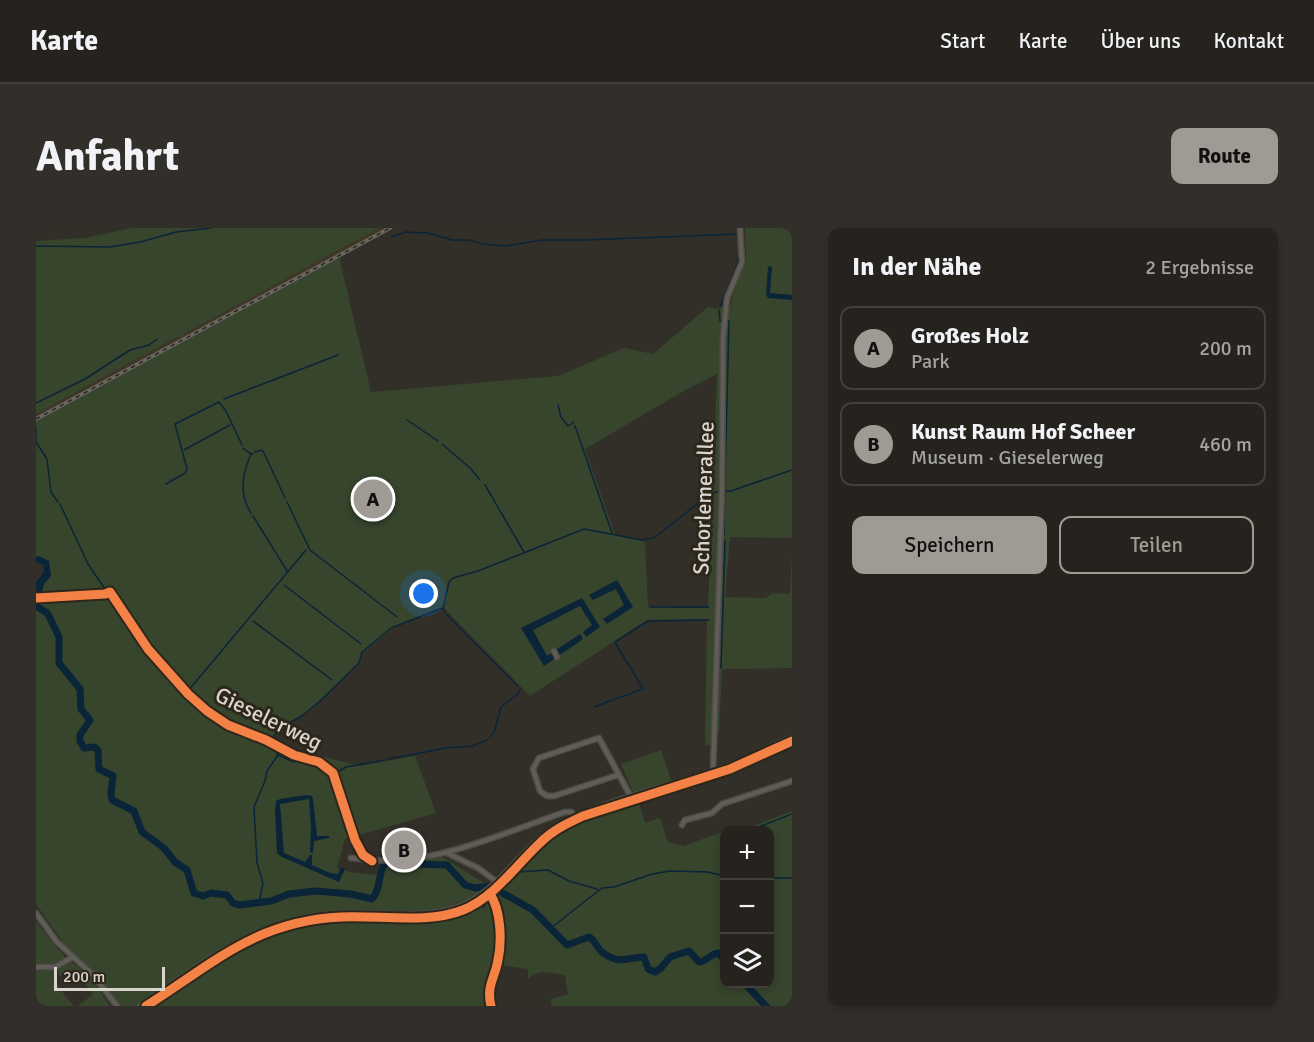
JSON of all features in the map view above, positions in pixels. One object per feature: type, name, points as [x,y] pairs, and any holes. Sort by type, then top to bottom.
[{"type":"street","name":"Schorlemerallee","points":[[713,772],[722,494],[724,321],[727,298],[742,262],[740,228]]},
{"type":"street","points":[[554,651],[557,657]]},
{"type":"street","points":[[618,774],[554,796],[545,795],[538,788],[533,769],[539,758],[598,738],[631,797]]},
{"type":"street","points":[[141,1006],[224,949],[273,927],[295,920],[344,914],[442,912],[467,903],[496,884],[539,840],[576,817],[631,797],[713,772],[792,738]]},
{"type":"street","points":[[682,825],[685,820],[712,813],[722,804],[792,781]]},
{"type":"street","points":[[351,858],[372,861],[408,860],[448,853],[565,812],[573,813],[576,817]]},
{"type":"street","points":[[448,853],[478,868],[496,884]]},
{"type":"street","points":[[36,913],[57,942],[94,976],[117,1006]]},
{"type":"street","points":[[36,967],[55,967],[73,957]]},
{"type":"shaded area","points":[[379,228],[394,228],[36,420],[36,414]]},
{"type":"green space","points":[[132,228],[379,228],[182,335],[185,340],[339,257],[371,392],[558,376],[624,348],[653,354],[708,307],[715,309],[731,305],[734,287],[746,261],[745,228],[792,228],[792,538],[730,537],[725,597],[765,598],[773,593],[790,594],[792,555],[792,668],[722,669],[719,730],[713,743],[705,746],[707,619],[647,620],[530,696],[444,608],[397,625],[362,653],[360,663],[312,709],[286,725],[270,741],[277,745],[360,766],[415,756],[436,813],[345,839],[337,868],[378,875],[382,863],[442,857],[489,886],[470,898],[441,909],[422,911],[344,910],[318,913],[280,922],[245,935],[203,960],[138,1006],[121,1006],[106,988],[73,957],[36,904],[36,598],[41,597],[50,568],[49,561],[36,557],[36,420],[182,341],[179,336],[36,414],[36,241],[85,238]],"holes":[[[717,374],[708,608],[648,607],[645,542],[615,535],[585,449]]]},
{"type":"green space","points":[[661,750],[672,782],[634,794],[621,764]]},
{"type":"green space","points":[[638,800],[645,823],[660,818],[668,842],[684,846],[720,832],[720,988],[774,988],[774,826],[753,826],[792,811],[792,1006],[551,1006],[551,999],[568,994],[565,975],[541,972],[528,979],[528,969],[498,965],[500,930],[495,896],[514,872],[549,840],[594,813]]},
{"type":"green space","points":[[489,902],[492,906],[496,928],[496,944],[487,984],[487,1006],[157,1006],[212,967],[250,945],[292,929],[335,922],[420,922],[461,914],[481,906],[483,909]]},
{"type":"green space","points":[[36,921],[64,955],[64,959],[55,963],[55,976],[62,992],[74,1006],[36,1006]]},
{"type":"green space","points":[[73,963],[93,981],[110,1006],[78,1006],[93,994],[74,969],[59,976],[58,969]]},
{"type":"water","points":[[768,267],[772,267],[770,293],[792,295],[792,300],[768,298],[766,295]]},
{"type":"water","points":[[39,556],[49,561],[51,576],[44,584],[41,597],[36,598],[36,582],[44,572],[43,564],[36,563],[36,557]]},
{"type":"water","points":[[617,580],[633,607],[607,624],[603,619],[624,605],[616,589],[593,600],[589,595]]},
{"type":"water","points":[[582,598],[600,627],[586,637],[583,632],[592,625],[580,606],[533,630],[547,656],[580,634],[583,639],[544,666],[521,628]]},
{"type":"water","points":[[306,795],[312,796],[313,799],[317,836],[329,836],[329,838],[314,841],[313,853],[310,852],[309,799],[280,804],[284,853],[305,862],[312,855],[312,865],[330,873],[338,874],[341,867],[345,869],[339,882],[277,853],[276,801]]},
{"type":"waterway","points":[[36,246],[110,247],[176,232],[211,228]]},
{"type":"waterway","points":[[392,237],[406,232],[428,233],[452,240],[469,240],[482,244],[506,246],[541,240],[739,234]]},
{"type":"waterway","points":[[720,307],[738,262],[739,250]]},
{"type":"waterway","points":[[719,310],[720,321],[729,321],[724,518]]},
{"type":"waterway","points":[[36,403],[85,379],[130,350],[149,345],[157,339]]},
{"type":"waterway","points":[[224,399],[338,355]]},
{"type":"waterway","points":[[166,484],[185,473],[187,469],[175,424],[219,402],[226,411],[242,445]]},
{"type":"waterway","points":[[558,405],[561,417],[568,426],[574,422]]},
{"type":"waterway","points":[[407,420],[438,441]]},
{"type":"waterway","points":[[184,450],[230,425]]},
{"type":"waterway","points":[[575,426],[612,533]]},
{"type":"waterway","points":[[36,428],[36,442],[47,459],[51,492],[58,502]]},
{"type":"waterway","points":[[442,444],[470,468],[480,480]]},
{"type":"waterway","points":[[243,448],[253,454]]},
{"type":"waterway","points":[[255,452],[262,450],[264,453],[285,498]]},
{"type":"waterway","points":[[251,454],[243,484],[243,492],[251,513]]},
{"type":"waterway","points":[[725,491],[792,470]]},
{"type":"waterway","points":[[485,485],[524,552]]},
{"type":"waterway","points":[[445,612],[443,608],[449,582],[453,578],[478,571],[584,529],[642,540],[654,538],[710,494],[720,491]]},
{"type":"waterway","points":[[287,502],[310,550],[397,617]]},
{"type":"waterway","points":[[60,504],[88,564],[107,592]]},
{"type":"waterway","points":[[253,516],[287,571]]},
{"type":"waterway","points":[[724,521],[724,535]]},
{"type":"waterway","points":[[721,668],[725,540]]},
{"type":"waterway","points":[[188,691],[306,550]]},
{"type":"waterway","points":[[284,585],[361,644]]},
{"type":"waterway","points":[[108,594],[145,650],[185,695]]},
{"type":"waterway","points":[[36,606],[49,616],[59,637],[59,663],[80,689],[81,709],[90,720],[80,735],[80,741],[84,748],[94,747],[98,750],[99,769],[113,776],[112,800],[134,811],[142,832],[164,848],[175,862],[187,870],[194,893],[203,896],[211,893],[227,895],[233,903],[239,905],[271,901],[289,894],[316,891],[351,894],[372,899],[377,891],[385,863],[447,865],[465,885],[475,888],[490,886],[533,910],[567,945],[589,937],[602,952],[614,959],[644,957],[648,969],[655,972],[670,957],[689,951],[699,962],[718,953],[720,955]]},
{"type":"waterway","points":[[650,607],[709,607]]},
{"type":"waterway","points":[[269,740],[319,702],[359,663],[362,652],[391,628],[442,608]]},
{"type":"waterway","points":[[447,615],[518,686]]},
{"type":"waterway","points":[[594,707],[643,689],[615,642],[648,621],[709,620]]},
{"type":"waterway","points":[[253,621],[332,680]]},
{"type":"waterway","points":[[490,737],[494,733],[501,707],[519,693],[520,689]]},
{"type":"waterway","points":[[187,697],[229,728],[263,741],[278,755]]},
{"type":"waterway","points":[[388,759],[446,748],[472,746],[487,740]]},
{"type":"waterway","points":[[259,902],[263,883],[257,863],[254,807],[267,771],[278,755],[294,762],[300,754],[305,755],[319,761],[336,773],[346,767],[385,760]]},
{"type":"waterway","points":[[761,826],[792,814]]},
{"type":"waterway","points":[[518,872],[548,870],[569,881],[597,889]]},
{"type":"waterway","points":[[551,928],[602,888],[614,887],[652,874],[670,871],[708,872],[720,875]]},
{"type":"waterway","points":[[774,878],[792,878]]},
{"type":"waterway","points":[[749,988],[766,1006]]},
{"type":"railway","points":[[36,419],[390,228]]},
{"type":"cycle path","name":"Gieselerweg","points":[[36,598],[110,592],[148,649],[188,694],[207,711],[228,725],[266,740],[294,755],[319,762],[333,773],[355,840],[363,855],[372,861]]},
{"type":"cycle path","points":[[146,1006],[237,947],[284,927],[311,920],[341,917],[419,918],[435,917],[463,910],[495,889],[546,838],[566,824],[583,816],[730,769],[792,741]]},
{"type":"cycle path","points":[[490,894],[496,908],[500,935],[498,960],[490,987],[491,1006]]},
{"type":"place","name":"Großes Holz","points":[[373,499]]},
{"type":"place","name":"Kunst Raum Hof Scheer","points":[[404,850]]}]
